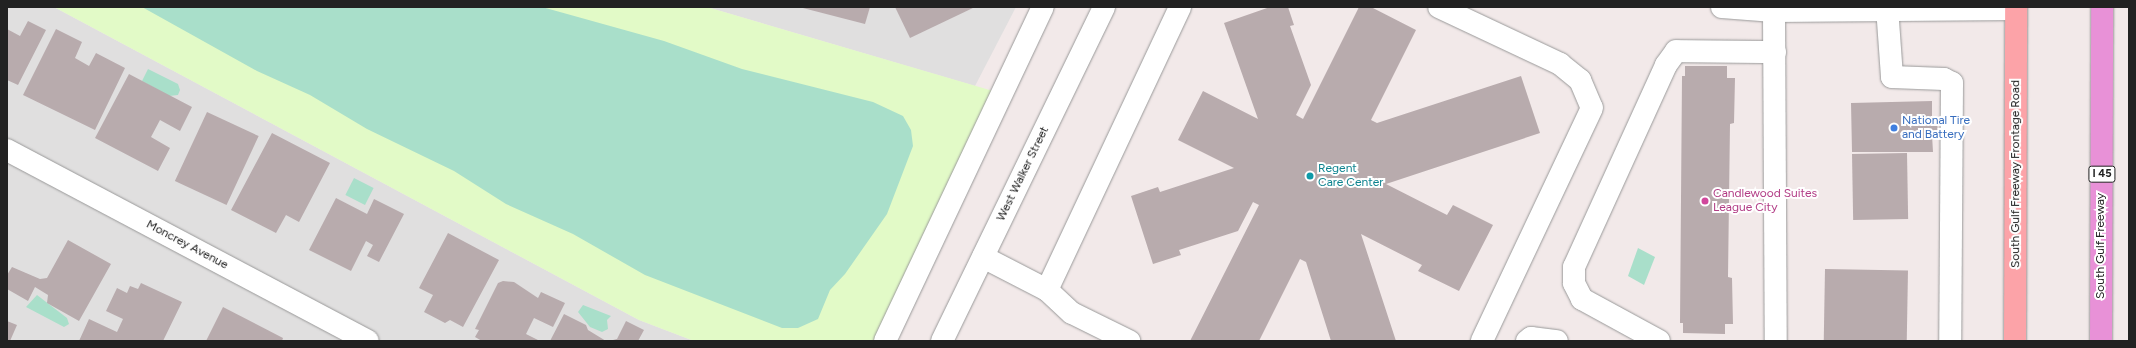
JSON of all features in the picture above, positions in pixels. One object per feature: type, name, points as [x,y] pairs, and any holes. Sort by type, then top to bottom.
[{"type":"highway","name":"South Gulf Freeway","points":[[2101,341],[2102,7]]},
{"type":"main road","name":"South Gulf Freeway Frontage Road","points":[[2015,341],[2016,8]]},
{"type":"street","points":[[885,341],[1044,7]]},
{"type":"street","name":"West Walker Street","points":[[942,341],[1104,7]]},
{"type":"street","points":[[1047,290],[1180,7]]},
{"type":"street","points":[[1439,7],[1560,64],[1580,80],[1592,108],[1482,341]]},
{"type":"street","points":[[1722,7],[1774,11],[2016,8]]},
{"type":"street","points":[[1887,9],[1892,77],[1944,79],[1952,83],[1950,341]]},
{"type":"street","points":[[1774,11],[1776,341]]},
{"type":"street","points":[[1659,341],[1582,299],[1574,283],[1574,267],[1666,65],[1676,51],[1775,52]]},
{"type":"street","name":"Moncrey Avenue","points":[[7,150],[356,338]]},
{"type":"street","points":[[983,257],[1047,290],[1072,313],[1129,341]]},
{"type":"street","points":[[1527,341],[1531,338],[1557,341]]},
{"type":"shaded area","points":[[7,7],[54,7],[639,320],[694,341],[7,341]]},
{"type":"shaded area","points":[[54,7],[707,7],[993,91],[875,341],[694,341],[639,320]]},
{"type":"shaded area","points":[[142,7],[542,7],[664,41],[742,69],[873,102],[903,116],[911,130],[913,146],[887,214],[845,274],[830,290],[818,319],[798,328],[782,328],[645,275],[573,234],[506,204],[454,171],[367,129],[310,95],[257,71]]},
{"type":"shaded area","points":[[707,7],[1016,7],[975,86]]},
{"type":"shaded area","points":[[148,69],[178,84],[180,90],[178,95],[169,96],[142,81]]},
{"type":"shaded area","points":[[354,178],[374,188],[365,205],[345,195]]},
{"type":"shaded area","points":[[1638,248],[1655,257],[1644,285],[1628,276]]},
{"type":"shaded area","points":[[37,295],[67,318],[69,324],[64,327],[26,307]]},
{"type":"shaded area","points":[[583,305],[611,316],[607,320],[608,329],[602,332],[590,327],[578,312]]},
{"type":"building","points":[[799,7],[870,7],[865,24]]},
{"type":"building","points":[[895,7],[975,7],[910,38]]},
{"type":"building","name":"Regent Care Center","points":[[1270,7],[1288,7],[1294,25],[1290,26],[1311,85],[1296,115],[1303,119],[1359,7],[1371,7],[1416,30],[1371,120],[1377,123],[1521,76],[1540,133],[1386,184],[1447,215],[1453,205],[1493,225],[1459,291],[1418,271],[1422,265],[1361,234],[1396,341],[1331,341],[1306,262],[1300,259],[1259,341],[1190,341],[1259,205],[1253,202],[1238,231],[1179,250],[1181,255],[1153,264],[1131,196],[1158,187],[1160,192],[1234,168],[1178,140],[1203,91],[1258,119],[1224,23]]},
{"type":"building","points":[[28,21],[46,30],[18,85],[7,80],[7,29],[20,36]]},
{"type":"building","points":[[56,29],[82,42],[75,58],[89,66],[96,53],[125,68],[95,130],[23,95]]},
{"type":"building","name":"Candlewood Suites League City","points":[[1685,66],[1727,66],[1727,78],[1735,78],[1734,123],[1730,124],[1728,277],[1732,278],[1733,324],[1725,324],[1725,334],[1683,333],[1683,323],[1680,323],[1682,76],[1685,76]]},
{"type":"building","points":[[129,74],[192,107],[180,131],[160,120],[151,137],[170,148],[158,171],[95,138]]},
{"type":"building","name":"National Tire and Battery","points":[[1932,101],[1932,122],[1937,121],[1938,135],[1932,135],[1933,152],[1852,152],[1851,103]]},
{"type":"building","points":[[207,112],[259,136],[227,205],[175,181]]},
{"type":"building","points":[[272,133],[330,163],[299,222],[286,215],[276,233],[231,210]]},
{"type":"building","points":[[1907,153],[1908,219],[1853,220],[1852,154]]},
{"type":"building","points":[[336,198],[367,214],[374,199],[404,214],[379,262],[367,256],[373,245],[366,241],[351,271],[309,250]]},
{"type":"building","points":[[448,233],[499,260],[463,327],[450,320],[445,323],[424,312],[433,295],[419,288]]},
{"type":"building","points":[[68,240],[111,264],[79,321],[47,303],[48,295],[35,287],[28,301],[7,289],[7,275],[12,267],[40,279],[47,278]]},
{"type":"building","points":[[1825,269],[1908,270],[1907,341],[1824,341]]},
{"type":"building","points":[[503,281],[514,282],[538,298],[541,292],[565,303],[553,327],[534,318],[526,334],[540,341],[482,341],[475,337],[479,330],[475,329],[498,283]]},
{"type":"building","points":[[141,283],[182,302],[163,341],[79,341],[89,319],[117,332],[123,319],[106,311],[117,288],[127,293],[130,286],[138,289]]},
{"type":"building","points":[[223,307],[283,338],[282,341],[206,341]]},
{"type":"building","points":[[564,314],[586,325],[588,330],[606,341],[550,341]]},
{"type":"building","points":[[7,321],[17,325],[10,341],[7,341]]},
{"type":"building","points":[[626,321],[644,330],[638,341],[609,341],[617,339]]},
{"type":"place","name":"National Tire and Battery","points":[[1894,128]]},
{"type":"place","name":"Regent Care Center","points":[[1310,176]]},
{"type":"place","name":"Candlewood Suites League City","points":[[1705,201]]}]
